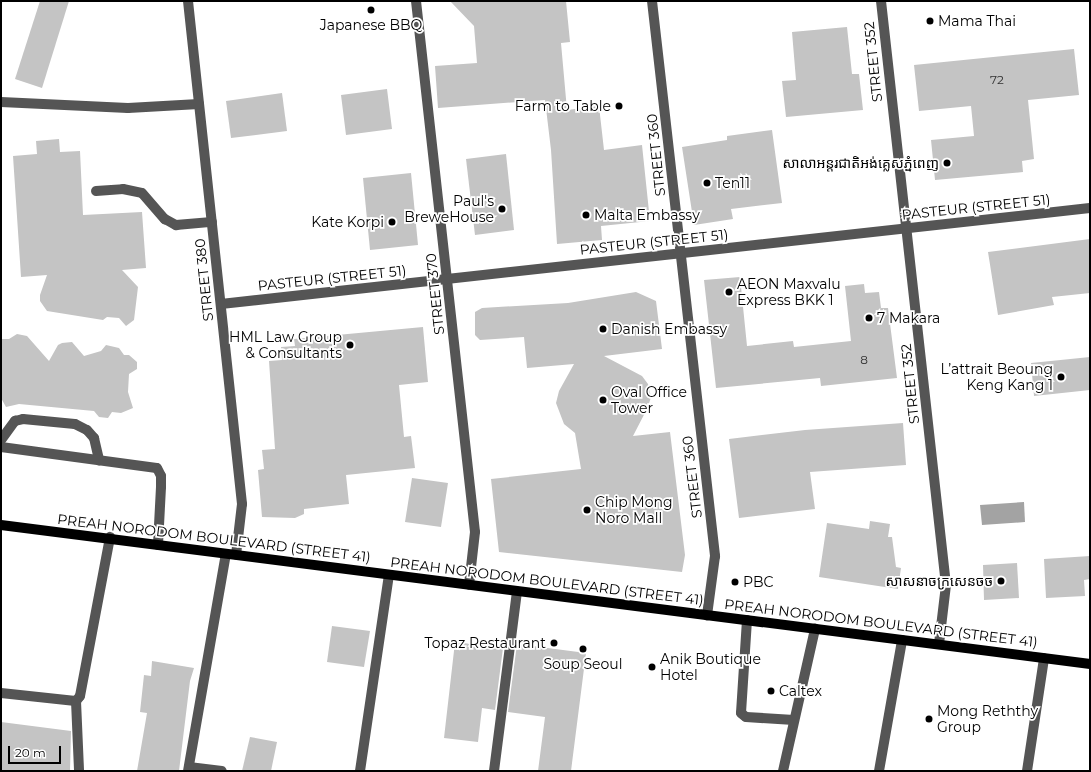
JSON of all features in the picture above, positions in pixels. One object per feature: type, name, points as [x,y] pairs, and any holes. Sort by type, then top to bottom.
[{"type":"main road","name":"PREAH NORODOM BOULEVARD (STREET 41)","points":[[1,525],[110,537],[231,555],[1090,664]]},
{"type":"street","name":"STREET 380","points":[[188,1],[242,504],[189,769]]},
{"type":"street","name":"STREET 370","points":[[416,1],[475,532],[469,585]]},
{"type":"street","name":"STREET 360","points":[[652,1],[716,556],[707,615]]},
{"type":"street","name":"STREET 352","points":[[881,1],[946,585],[939,644]]},
{"type":"street","points":[[1,102],[128,108],[199,104]]},
{"type":"street","points":[[96,191],[123,189],[142,193],[165,219],[176,224],[212,222]]},
{"type":"street","name":"PASTEUR (STREET 51)","points":[[221,304],[1090,208]]},
{"type":"street","points":[[1,440],[14,421],[24,419],[75,424],[87,430],[94,438],[99,460]]},
{"type":"street","points":[[1,447],[157,468],[161,476],[158,545]]},
{"type":"street","points":[[79,771],[76,701],[82,681],[110,537]]},
{"type":"street","points":[[360,771],[389,575]]},
{"type":"street","points":[[494,771],[517,591]]},
{"type":"street","points":[[747,620],[741,713],[746,717],[794,720]]},
{"type":"street","points":[[783,771],[815,629]]},
{"type":"street","points":[[878,771],[902,640]]},
{"type":"street","points":[[1027,771],[1044,658]]},
{"type":"street","points":[[1,693],[76,701]]},
{"type":"street","points":[[189,769],[222,771]]},
{"type":"shaded area","points":[[1024,502],[1025,522],[982,525],[980,505]]},
{"type":"building","points":[[40,1],[69,1],[42,88],[15,79]]},
{"type":"building","points":[[450,1],[566,1],[570,42],[561,43],[567,110],[599,106],[604,150],[642,145],[650,221],[601,226],[602,240],[557,244],[551,150],[545,100],[438,108],[435,66],[477,63],[474,26]]},
{"type":"building","points":[[847,27],[852,74],[859,74],[863,110],[786,117],[782,81],[796,80],[792,32]]},
{"type":"building","points":[[1074,49],[1079,95],[1028,100],[1034,159],[1022,161],[1023,172],[935,180],[931,140],[974,136],[971,106],[919,111],[914,65]]},
{"type":"building","points":[[387,89],[392,129],[346,135],[341,95]]},
{"type":"building","points":[[282,93],[287,131],[231,138],[226,101]]},
{"type":"building","points":[[772,130],[782,203],[731,209],[733,219],[694,225],[682,147],[727,140],[727,136]]},
{"type":"building","points":[[59,139],[60,152],[80,151],[83,215],[142,212],[146,268],[122,270],[138,287],[134,320],[126,326],[119,318],[107,317],[103,320],[47,311],[40,301],[40,295],[47,275],[21,277],[13,156],[37,154],[36,141]]},
{"type":"building","points":[[506,154],[514,230],[475,235],[466,159]]},
{"type":"building","points":[[411,173],[418,245],[370,250],[363,178]]},
{"type":"building","points":[[1090,239],[1090,293],[1052,297],[1054,305],[998,315],[988,252]]},
{"type":"building","points":[[740,277],[747,346],[793,341],[794,347],[851,341],[845,286],[864,284],[865,293],[879,292],[881,308],[888,308],[897,378],[821,386],[820,378],[716,388],[704,280]]},
{"type":"building","points":[[636,292],[656,301],[662,349],[604,356],[642,376],[648,384],[651,397],[648,407],[633,436],[670,432],[685,555],[682,572],[499,552],[491,479],[581,469],[575,433],[564,424],[556,403],[559,391],[574,364],[527,368],[524,337],[480,340],[475,335],[475,312],[482,308],[568,303]]},
{"type":"building","points":[[423,327],[428,382],[399,385],[404,437],[411,436],[415,468],[346,475],[349,504],[304,509],[304,514],[295,518],[262,517],[258,470],[264,469],[262,450],[275,449],[269,361],[282,360],[281,347],[295,346],[294,339]]},
{"type":"building","points":[[17,334],[27,336],[49,361],[58,345],[62,343],[72,342],[84,356],[101,351],[106,345],[119,348],[124,355],[129,355],[137,362],[137,369],[129,374],[128,392],[133,408],[121,413],[112,412],[108,418],[99,417],[94,411],[19,404],[6,407],[1,398],[1,339],[9,339]]},
{"type":"building","name":"L’attrait Beoung Keng Kang 1","points":[[1090,357],[1090,390],[1034,396],[1031,363]]},
{"type":"building","points":[[903,423],[906,465],[810,472],[815,509],[739,518],[729,439],[805,430]]},
{"type":"building","points":[[412,478],[448,483],[441,527],[405,522]]},
{"type":"building","points":[[870,521],[890,524],[888,537],[892,537],[896,567],[901,568],[898,589],[819,577],[827,523],[869,529]]},
{"type":"building","points":[[1090,556],[1090,579],[1084,580],[1085,596],[1046,598],[1044,559]]},
{"type":"building","name":"សាសនាចក្រសេនចច","points":[[1017,563],[1019,598],[984,600],[983,565]]},
{"type":"building","points":[[332,626],[370,631],[364,667],[327,662]]},
{"type":"building","points":[[455,642],[503,648],[495,710],[482,708],[478,742],[444,738]]},
{"type":"building","points":[[517,644],[586,653],[571,771],[538,771],[545,717],[508,712]]},
{"type":"building","points":[[152,661],[194,668],[190,681],[179,771],[137,771],[147,713],[140,712],[144,675],[151,676]]},
{"type":"building","points":[[1,722],[71,731],[70,771],[1,771]]},
{"type":"building","points":[[250,737],[277,742],[271,771],[242,771]]},
{"type":"place","name":"Japanese BBQ","points":[[371,10]]},
{"type":"place","name":"Mama Thai","points":[[930,21]]},
{"type":"place","name":"Farm to Table","points":[[619,106]]},
{"type":"place","name":"សាលាអន្តរជាតិអង់គ្លេសភ្នំពេញ","points":[[947,163]]},
{"type":"place","name":"Ten11","points":[[707,183]]},
{"type":"place","name":"Paul's BreweHouse","points":[[502,209]]},
{"type":"place","name":"Malta Embassy","points":[[586,215]]},
{"type":"place","name":"Kate Korpi","points":[[392,222]]},
{"type":"place","name":"AEON Maxvalu Express BKK 1","points":[[729,292]]},
{"type":"place","name":"7 Makara","points":[[869,318]]},
{"type":"place","name":"Danish Embassy","points":[[603,329]]},
{"type":"place","name":"HML Law Group & Consultants","points":[[350,345]]},
{"type":"place","name":"L’attrait Beoung Keng Kang 1","points":[[1061,377]]},
{"type":"place","name":"Oval Office Tower","points":[[603,400]]},
{"type":"place","name":"Chip Mong Noro Mall","points":[[587,510]]},
{"type":"place","name":"សាសនាចក្រសេនចច","points":[[1001,581]]},
{"type":"place","name":"PBC","points":[[735,582]]},
{"type":"place","name":"Topaz Restaurant","points":[[554,643]]},
{"type":"place","name":"Soup Seoul","points":[[583,649]]},
{"type":"place","name":"Anik Boutique Hotel","points":[[652,667]]},
{"type":"place","name":"Caltex","points":[[771,691]]},
{"type":"place","name":"Mong Reththy Group","points":[[929,719]]}]
